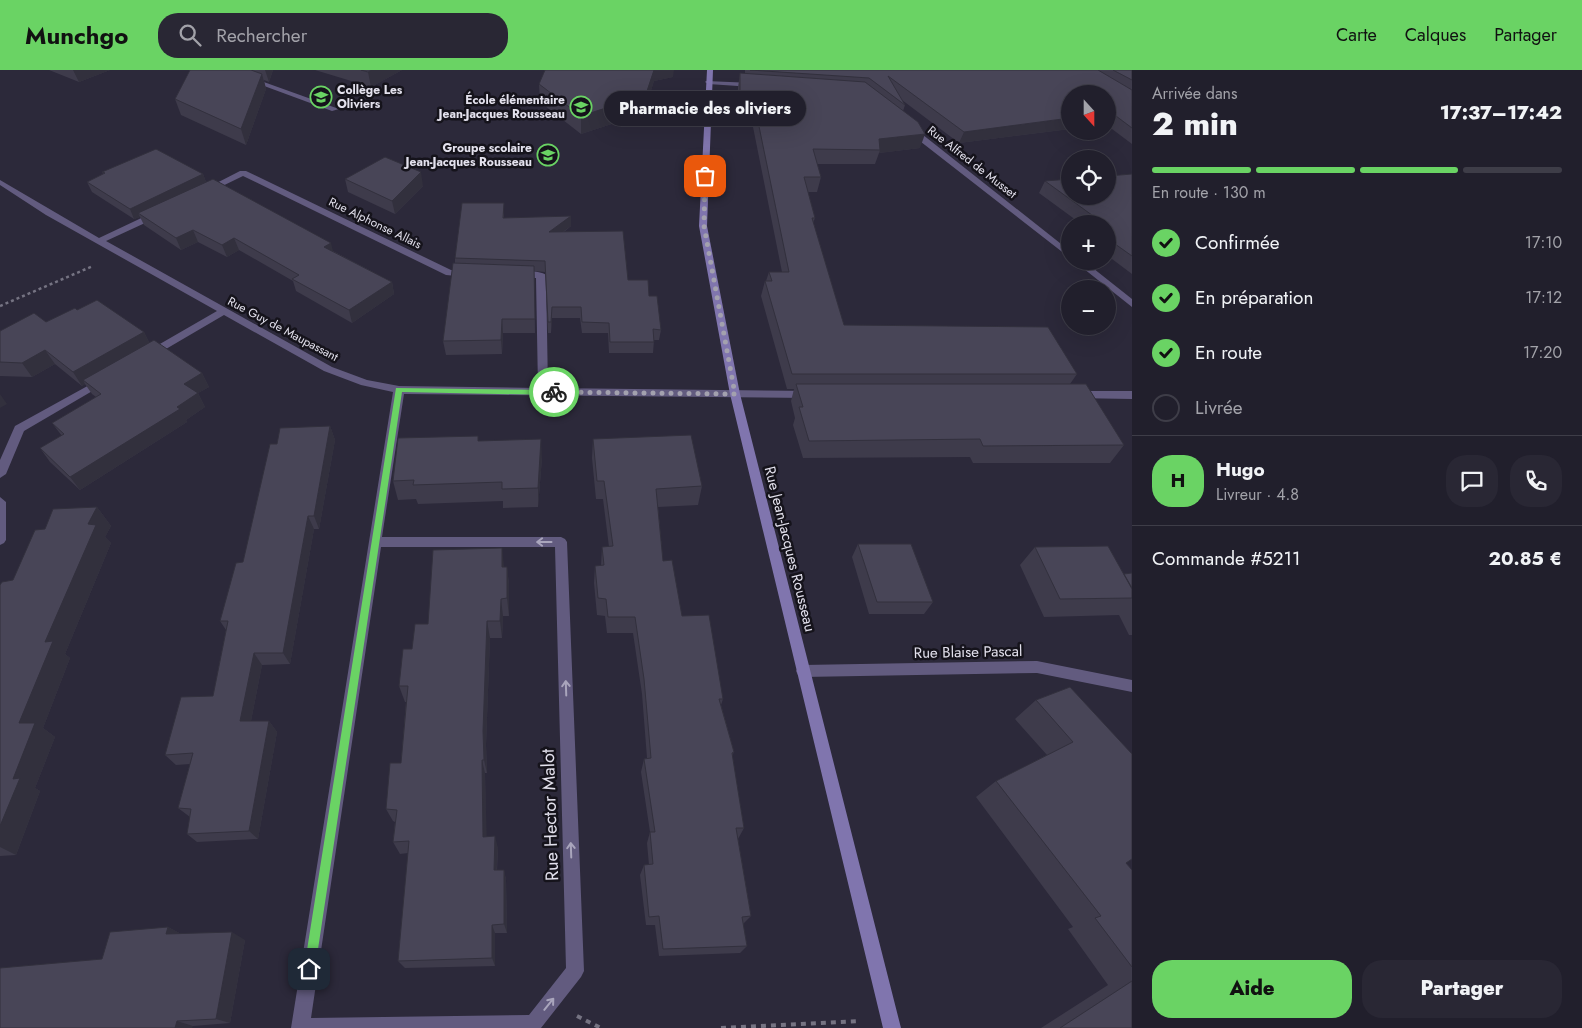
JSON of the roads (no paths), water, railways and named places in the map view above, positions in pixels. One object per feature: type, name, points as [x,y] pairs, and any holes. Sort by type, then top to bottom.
[{"type":"street","points":[[224,70],[335,109]]},
{"type":"street","points":[[709,76],[766,86]]},
{"type":"street","name":"Rue Jean-Jacques Rousseau","points":[[709,76],[704,226],[735,394],[891,1024]]},
{"type":"street","name":"Rue Alfred de Musset","points":[[902,123],[1061,248]]},
{"type":"street","name":"Rue Alphonse Allais","points":[[200,193],[243,173],[449,273],[476,274]]},
{"type":"street","name":"Rue Guy de Maupassant","points":[[0,182],[49,213],[101,240],[328,369],[365,382],[399,390],[735,394]]},
{"type":"street","points":[[101,240],[166,210]]},
{"type":"street","points":[[1089,270],[1132,304]]},
{"type":"street","points":[[504,275],[541,275],[543,392]]},
{"type":"street","points":[[137,361],[224,311]]},
{"type":"street","points":[[0,474],[19,429],[112,376]]},
{"type":"street","points":[[300,1027],[399,390]]},
{"type":"street","points":[[735,394],[824,394]]},
{"type":"street","points":[[1062,395],[1132,395]]},
{"type":"street","points":[[0,502],[0,540]]},
{"type":"street","name":"Rue Hector Malot","points":[[300,1027],[533,1024],[575,971],[561,542],[376,542]]},
{"type":"street","name":"Rue Blaise Pascal","points":[[803,671],[1037,667],[1132,686]]},
{"type":"place","name":"Collège Les Oliviers","points":[[321,97]]},
{"type":"place","name":"École élémentaire Jean-Jacques Rousseau","points":[[581,107]]},
{"type":"place","name":"Groupe scolaire Jean-Jacques Rousseau","points":[[548,155]]},
{"type":"place","name":"Pharmacie des oliviers","points":[[705,176]]}]
